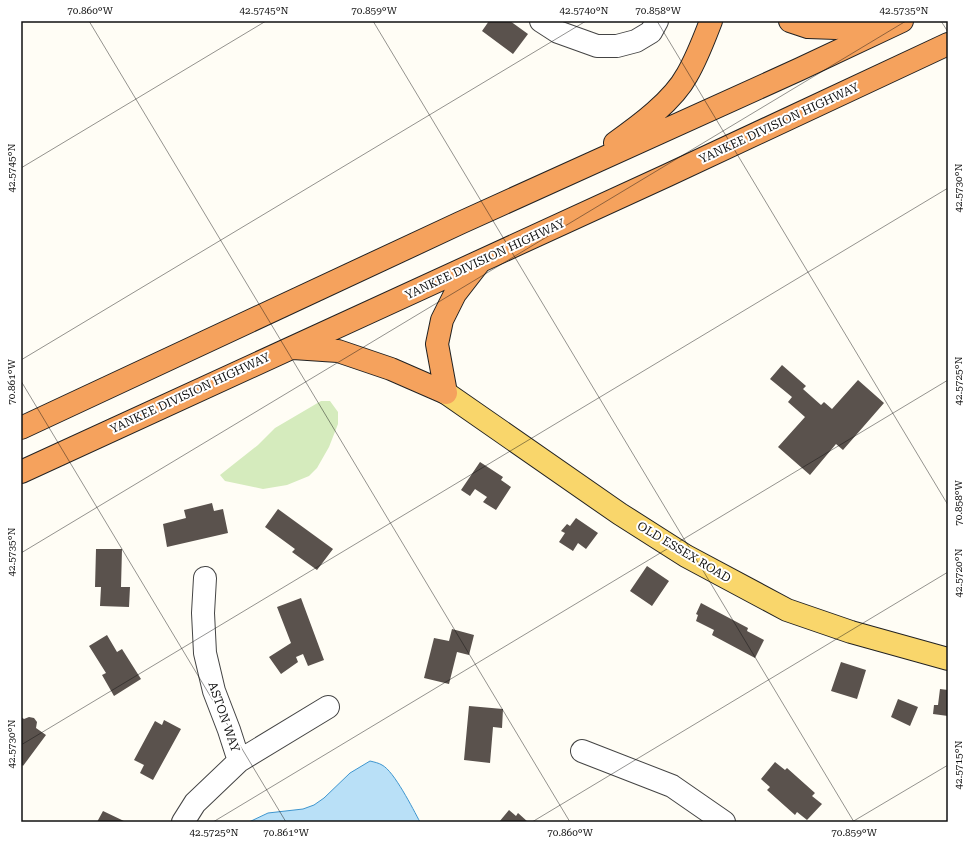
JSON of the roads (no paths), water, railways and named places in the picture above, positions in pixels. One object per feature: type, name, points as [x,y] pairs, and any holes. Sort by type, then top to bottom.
[{"type":"highway","points":[[580,168],[630,132],[668,100],[687,76],[712,21]]},
{"type":"highway","points":[[790,21],[808,27],[836,28],[874,21]]},
{"type":"highway","points":[[21,428],[452,226],[800,69],[902,21]]},
{"type":"highway","name":"YANKEE DIVISION HIGHWAY","points":[[21,472],[948,44]]},
{"type":"highway","points":[[446,393],[437,344],[442,320],[455,294],[480,261]]},
{"type":"highway","points":[[290,348],[338,351],[391,369],[446,393]]},
{"type":"main road","name":"OLD ESSEX ROAD","points":[[446,393],[620,514],[680,552],[780,607],[852,632],[948,659]]},
{"type":"street","points":[[541,21],[558,32],[597,46],[617,46],[636,41],[651,32],[657,21]]},
{"type":"street","name":"ASTON WAY","points":[[205,578],[203,613],[205,653],[214,691],[239,761]]},
{"type":"street","points":[[183,822],[195,803],[239,761],[328,707]]},
{"type":"street","points":[[582,751],[672,786],[724,822]]},
{"type":"water","points":[[370,761],[382,765],[392,775],[403,791],[420,822],[249,822],[268,813],[303,809],[314,805],[324,798],[350,773]]}]
